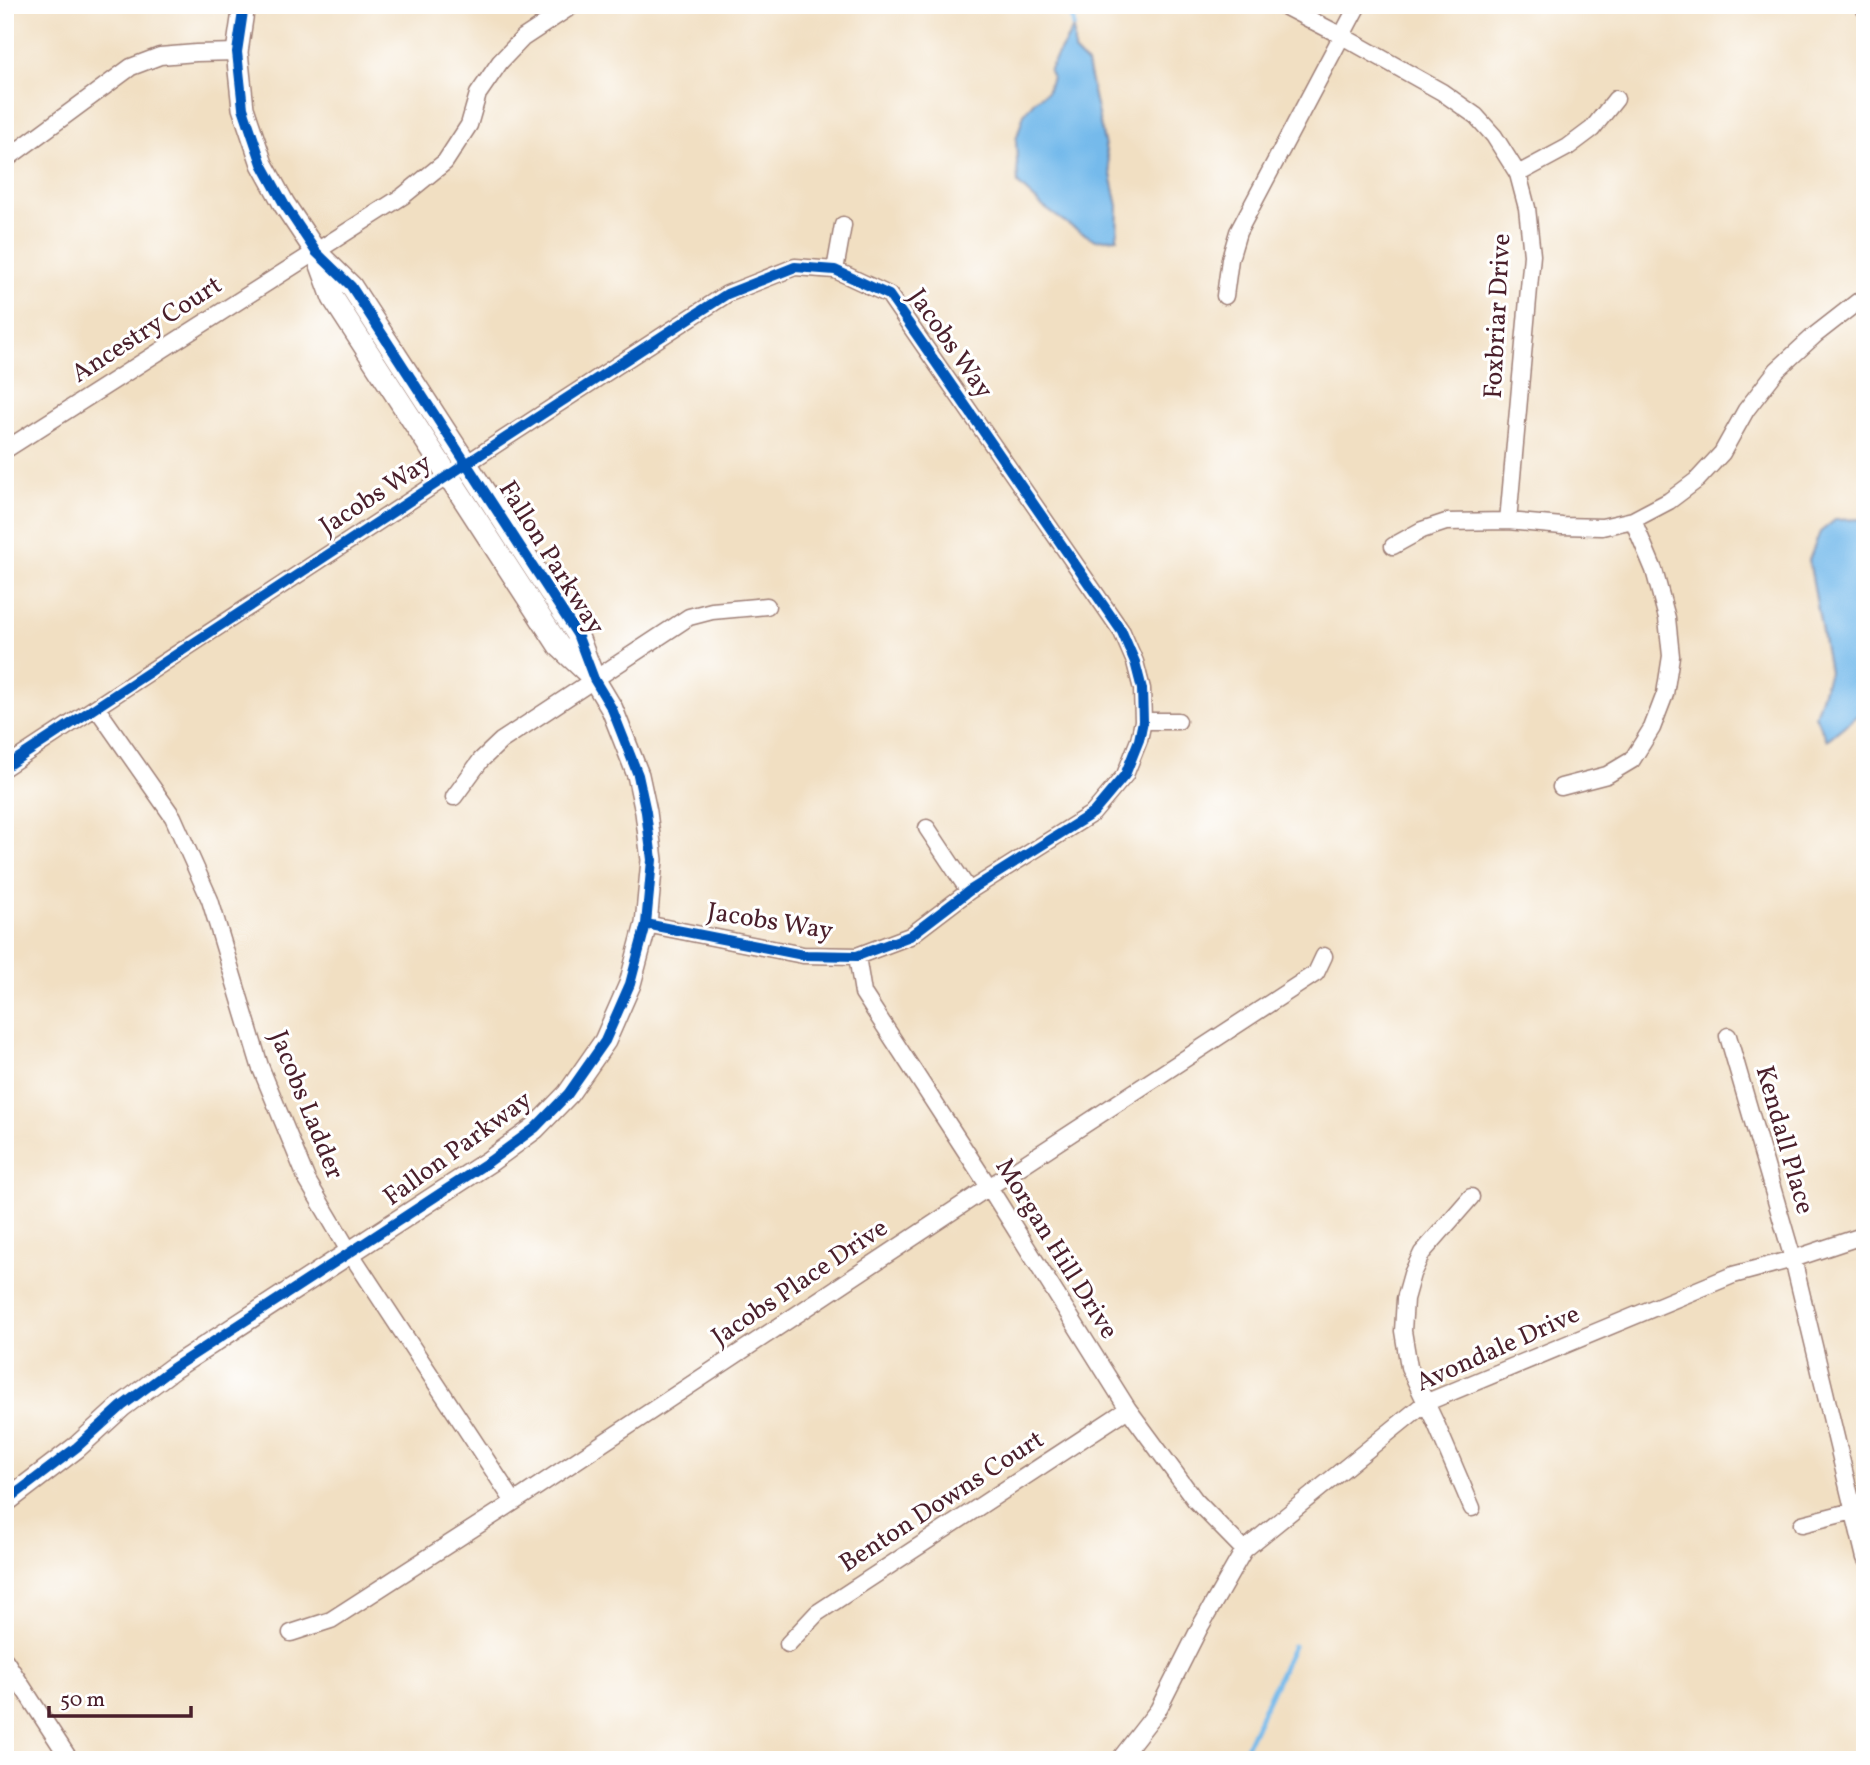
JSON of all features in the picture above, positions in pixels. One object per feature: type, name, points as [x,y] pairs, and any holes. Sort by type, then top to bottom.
[{"type":"street","name":"Fallon Parkway","points":[[5,1502],[173,1368],[490,1161],[534,1128],[569,1094],[606,1041],[630,984],[646,924],[652,860],[646,812],[638,775],[612,709],[594,679],[559,646],[457,469],[333,298],[316,252],[284,204],[262,164],[243,108],[237,52],[244,5]]},
{"type":"street","name":"Ancestry Court","points":[[5,450],[403,196],[445,162],[469,125],[478,94],[500,62],[523,38],[573,5]]},
{"type":"street","name":"Foxbriar Drive","points":[[1282,5],[1442,92],[1476,116],[1494,136],[1518,174],[1527,208],[1532,255],[1508,522]]},
{"type":"street","points":[[1224,296],[1238,232],[1358,5]]},
{"type":"street","points":[[5,160],[131,67],[160,56],[237,52]]},
{"type":"street","points":[[1518,174],[1592,130],[1616,99]]},
{"type":"street","points":[[835,270],[843,225]]},
{"type":"street","name":"Jacobs Way","points":[[5,767],[727,294],[795,267],[835,270],[889,295],[1122,632],[1135,662],[1142,690],[1143,721],[1139,740],[1125,775],[1093,813],[969,891],[911,936],[858,956],[803,955],[646,924]]},
{"type":"street","points":[[1393,546],[1422,530],[1446,522],[1602,527],[1633,520],[1669,501],[1697,480],[1722,453],[1746,410],[1777,370],[1853,303],[1865,296]]},
{"type":"street","points":[[1560,787],[1607,775],[1632,760],[1652,728],[1665,694],[1671,656],[1667,618],[1654,570],[1633,520]]},
{"type":"street","points":[[454,797],[481,760],[501,741],[690,617],[712,611],[767,606]]},
{"type":"street","name":"Jacobs Ladder","points":[[96,707],[173,817],[210,900],[264,1077],[307,1180],[349,1251],[514,1502]]},
{"type":"street","points":[[1143,721],[1178,721]]},
{"type":"street","points":[[927,828],[969,891]]},
{"type":"street","name":"Morgan Hill Drive","points":[[858,956],[863,993],[1128,1409],[1195,1500],[1244,1550]]},
{"type":"street","name":"Jacobs Place Drive","points":[[291,1633],[331,1620],[514,1502],[1316,973],[1324,957]]},
{"type":"street","name":"Kendall Place","points":[[1728,1035],[1793,1259]]},
{"type":"street","points":[[1471,1197],[1422,1253],[1412,1274],[1405,1299],[1403,1331],[1409,1367],[1472,1508]]},
{"type":"street","name":"Avondale Drive","points":[[1119,1760],[1158,1710],[1200,1627],[1244,1550],[1425,1403],[1733,1275],[1865,1236]]},
{"type":"street","points":[[1793,1259],[1859,1510],[1865,1558]]},
{"type":"street","name":"Benton Downs Court","points":[[788,1644],[817,1613],[1128,1409]]},
{"type":"street","points":[[1802,1524],[1859,1510]]},
{"type":"street","points":[[5,1660],[70,1760]]},
{"type":"water","points":[[1074,26],[1074,51],[1087,64],[1118,206],[1117,238],[1095,240],[1042,206],[1018,184],[1016,140],[1024,114],[1035,100],[1047,92],[1052,77],[1049,71]]},
{"type":"water","points":[[1865,519],[1865,709],[1827,740],[1815,716],[1829,672],[1809,560],[1820,532],[1835,520]]},
{"type":"waterway","points":[[1070,5],[1074,26]]},
{"type":"waterway","points":[[1244,1760],[1245,1749],[1293,1646]]},
{"type":"cycle path","points":[[5,1502],[173,1368],[490,1161],[535,1128],[568,1094],[605,1041],[630,984],[646,924],[652,860],[646,812],[638,775],[612,709],[594,679],[577,634],[351,286],[316,252],[284,204],[262,164],[243,108],[237,52],[244,5]]},
{"type":"cycle path","points":[[5,767],[727,294],[795,267],[835,270],[889,295],[1122,632],[1135,662],[1142,689],[1143,721],[1139,740],[1125,775],[1093,813],[969,891],[910,936],[857,956],[803,955],[646,924]]}]
